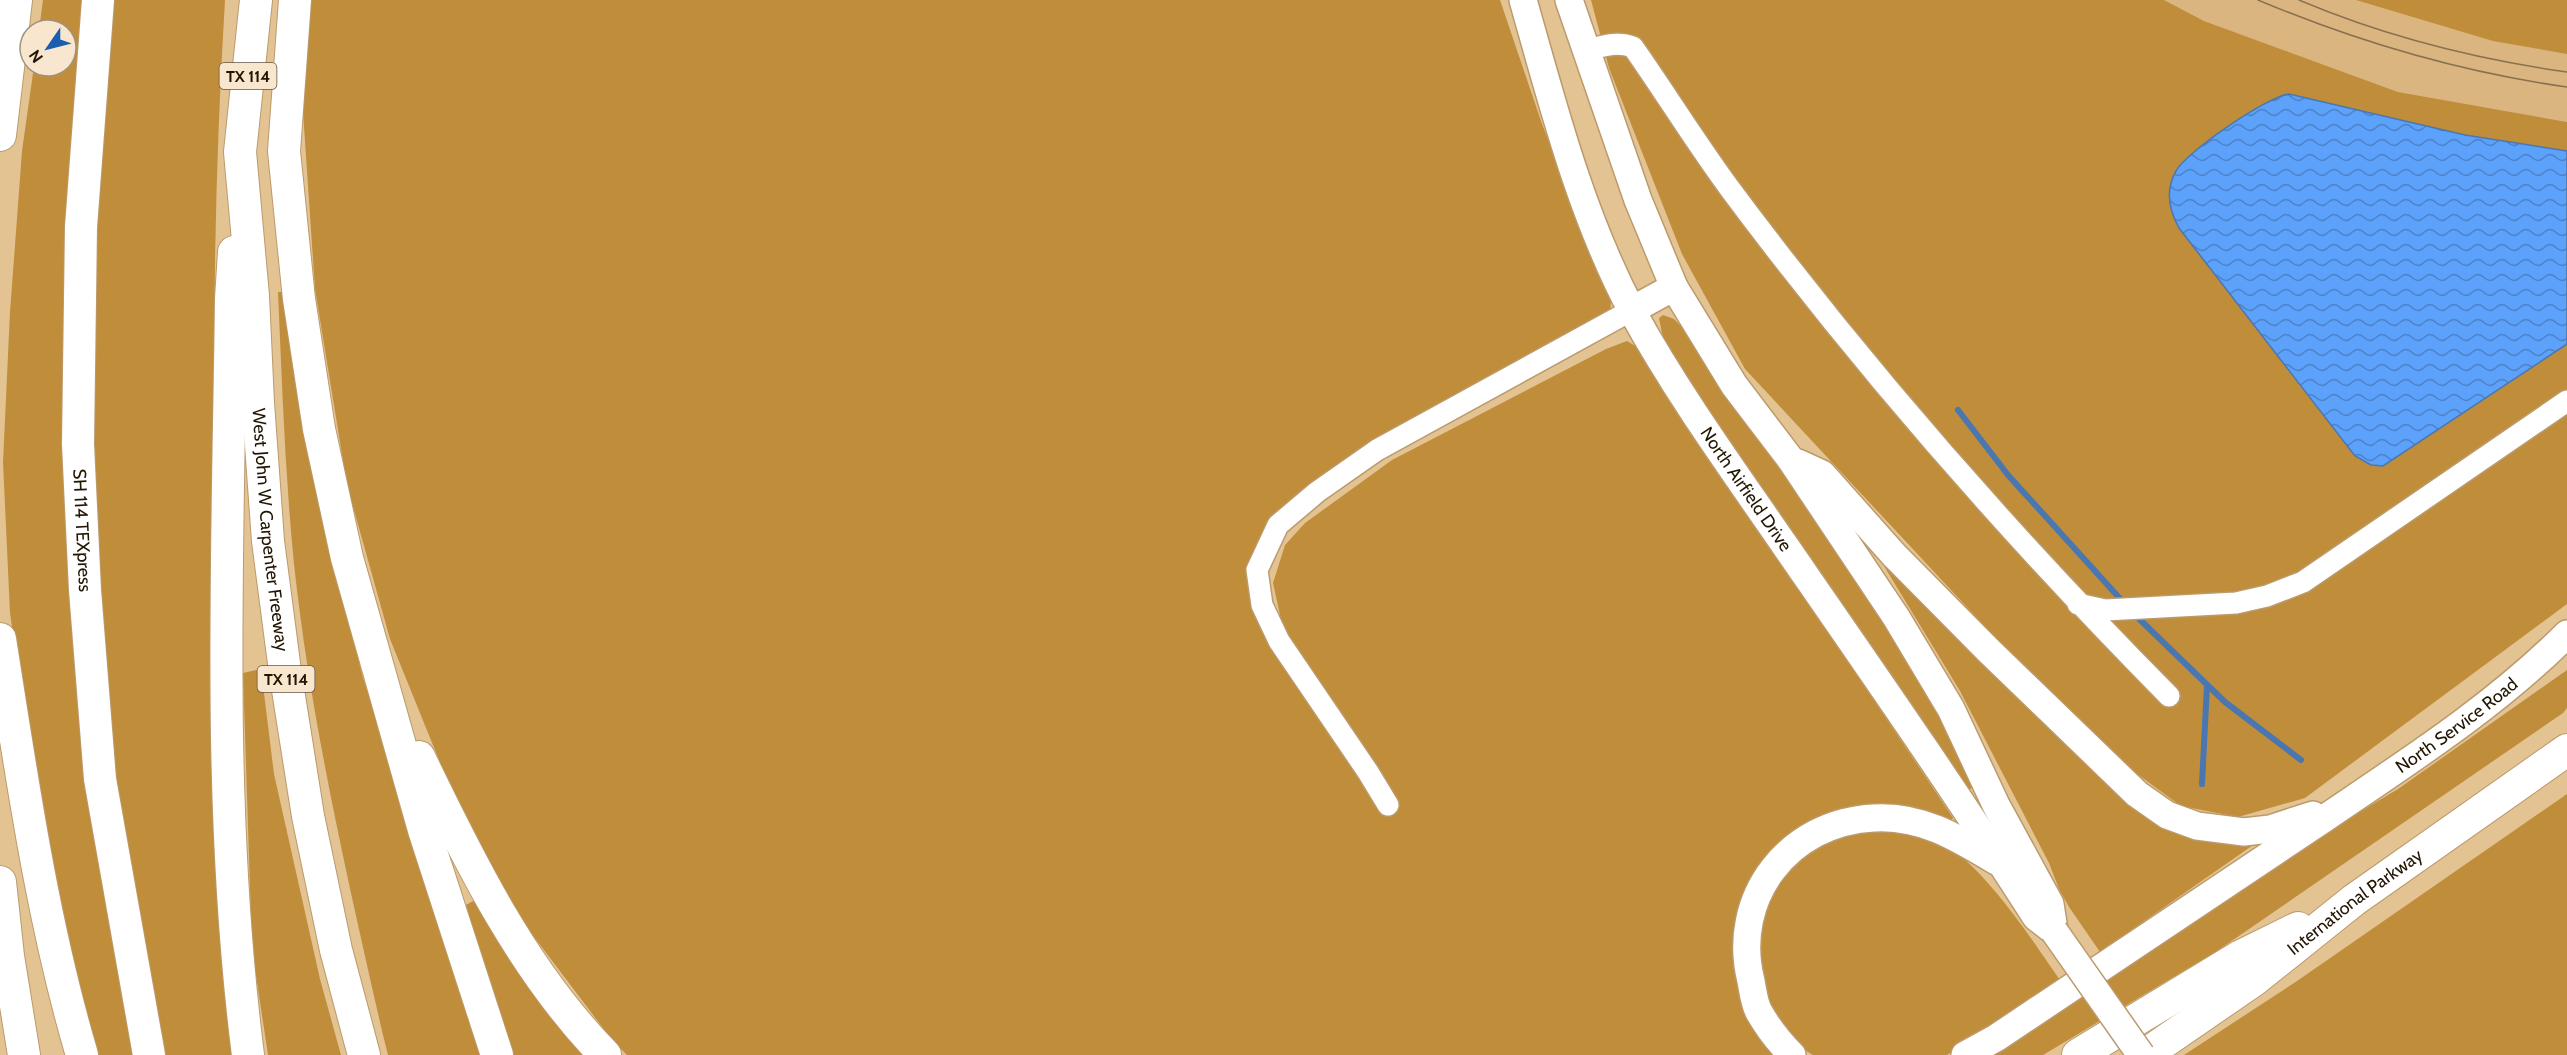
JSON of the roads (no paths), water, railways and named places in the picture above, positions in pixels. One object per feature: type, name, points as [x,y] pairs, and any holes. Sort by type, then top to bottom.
[{"type":"highway","points":[[0,135],[16,0]]},
{"type":"highway","name":"SH 114 TEXpress","points":[[98,0],[81,227],[78,455],[85,590],[100,779],[149,1055]]},
{"type":"highway","name":"West John W Carpenter Freeway","points":[[256,0],[240,152],[253,296],[268,541],[285,671],[310,827],[336,950],[364,1055]]},
{"type":"highway","points":[[295,0],[284,151],[299,299],[319,429],[347,558],[385,686],[423,830],[497,1055]]},
{"type":"highway","points":[[240,152],[231,299],[226,673],[234,897],[239,980],[248,1055]]},
{"type":"highway","points":[[0,639],[22,777],[56,951],[82,1055]]},
{"type":"highway","points":[[385,686],[449,819],[491,897],[546,984],[605,1055]]},
{"type":"highway","points":[[2522,783],[2567,731]]},
{"type":"highway","name":"International Parkway","points":[[2143,1055],[2254,980],[2354,900],[2567,750]]},
{"type":"highway","points":[[0,882],[8,956],[24,1055]]},
{"type":"highway","points":[[2078,1055],[2241,956],[2354,900]]},
{"type":"main road","name":"North Airfield Drive","points":[[1523,0],[1555,113],[1592,227],[1632,310],[1690,408],[1955,791],[2036,917],[2054,931],[2143,1055]]},
{"type":"main road","name":"North Airfield Drive","points":[[1569,0],[1638,200],[1674,287],[1734,385],[1791,460],[1896,617],[1951,709],[1996,805],[2050,904],[2054,931]]},
{"type":"main road","points":[[1632,310],[1674,287]]},
{"type":"main road","points":[[1791,460],[1822,474],[1894,555],[1989,650],[2137,794],[2167,815],[2198,826],[2244,832],[2270,829],[2340,807]]},
{"type":"main road","name":"North Service Road","points":[[1965,1055],[1996,1038],[2466,722],[2525,675],[2567,634]]},
{"type":"main road","points":[[1792,1055],[1758,1011],[1747,968],[1746,939],[1758,893],[1769,872],[1795,846],[1824,828],[1845,822],[1885,818],[1914,821],[1952,833],[2004,867]]},
{"type":"lane","points":[[1587,50],[1612,44],[1633,47],[1730,188],[1844,335],[1954,466],[2078,604],[2169,696]]},
{"type":"lane","points":[[1388,805],[1280,641],[1262,605],[1257,570],[1278,525],[1317,492],[1377,450],[1632,310]]},
{"type":"lane","points":[[2078,604],[2114,609],[2236,603],[2267,596],[2303,582],[2567,401]]},
{"type":"water","points":[[2289,94],[2465,135],[2567,151],[2567,344],[2383,466],[2371,465],[2355,456],[2179,228],[2171,207],[2170,185],[2183,162],[2228,126],[2264,104]]},
{"type":"waterway","points":[[1958,410],[2008,475],[2124,603]]},
{"type":"waterway","points":[[2133,613],[2225,702],[2301,760]]},
{"type":"waterway","points":[[2202,784],[2207,685]]},
{"type":"tram line","points":[[2258,0],[2333,29],[2410,54],[2488,73],[2567,87]]},
{"type":"tram line","points":[[2299,0],[2364,25],[2430,45],[2567,72]]}]
